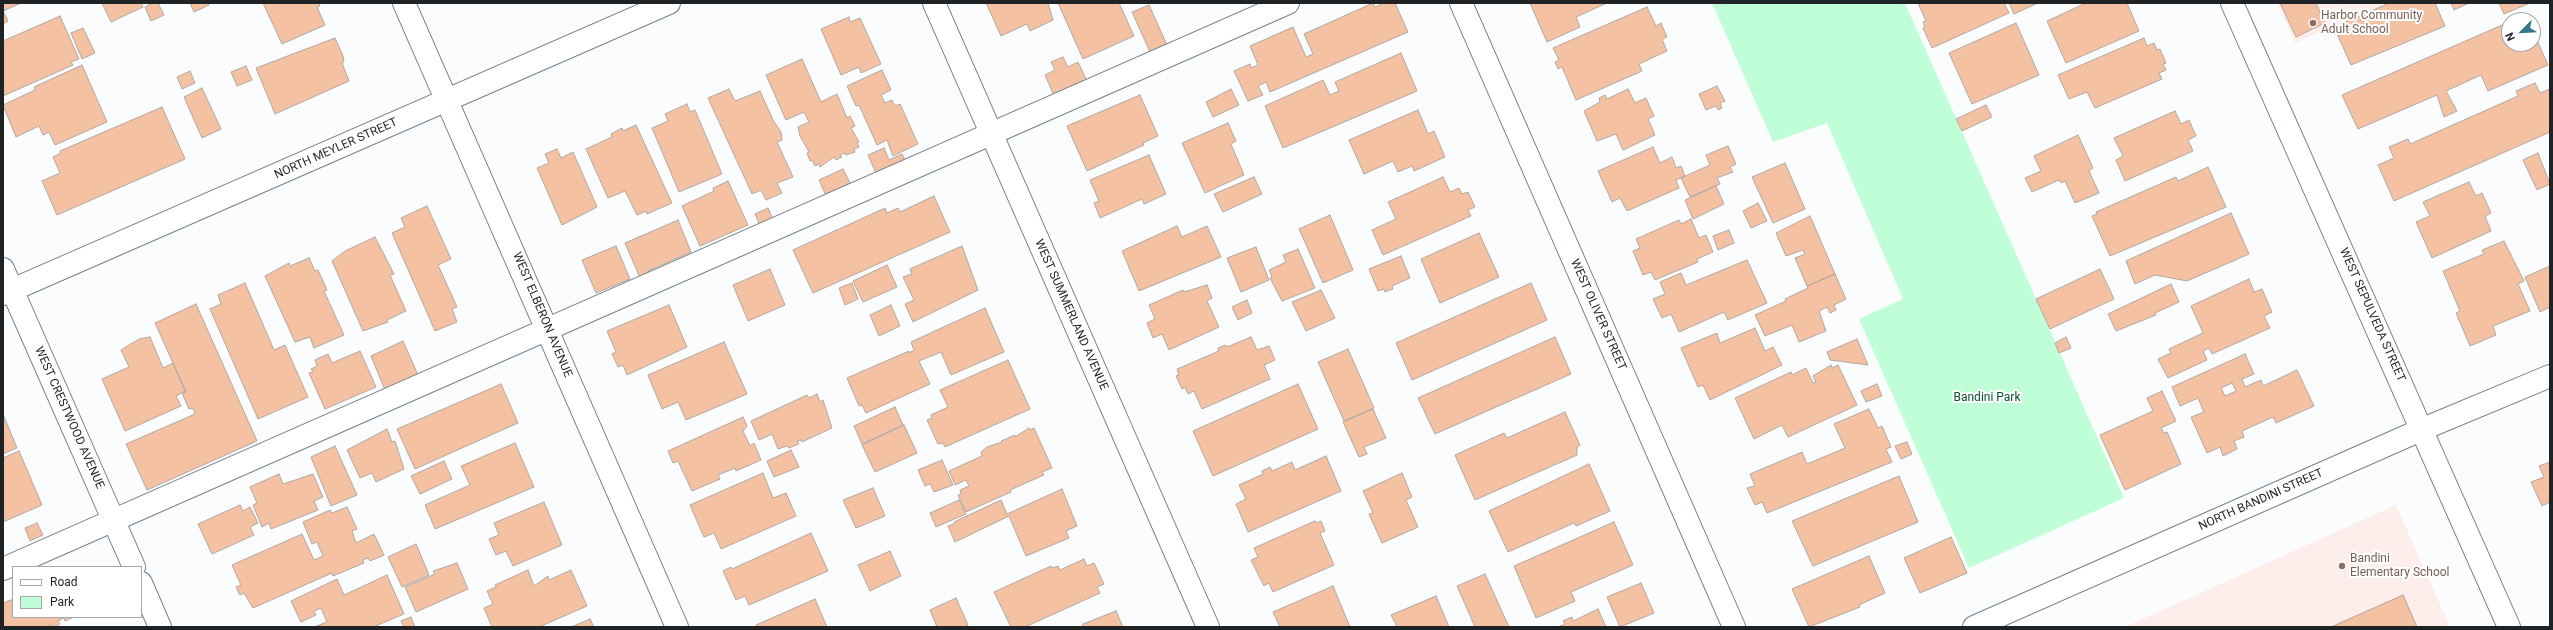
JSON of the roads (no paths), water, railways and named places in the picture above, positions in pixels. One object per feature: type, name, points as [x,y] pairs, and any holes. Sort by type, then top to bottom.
[{"type":"street","name":"WEST ELBERON AVENUE","points":[[404,3],[448,100],[677,627]]},
{"type":"street","name":"NORTH MEYLER STREET","points":[[8,292],[669,3]]},
{"type":"street","name":"WEST SUMMERLAND AVENUE","points":[[934,3],[1208,627]]},
{"type":"street","points":[[3,569],[1288,3]]},
{"type":"street","name":"WEST OLIVER STREET","points":[[1461,3],[1734,627]]},
{"type":"street","name":"WEST SEPULVEDA STREET","points":[[2232,3],[2423,429],[2509,627]]},
{"type":"street","name":"WEST CRESTWOOD AVENUE","points":[[3,269],[8,292],[114,520],[134,566]]},
{"type":"street","name":"NORTH BANDINI STREET","points":[[1974,627],[2423,429],[2550,376]]},
{"type":"street","points":[[142,585],[160,627]]},
{"type":"place","name":"Harbor Community Adult School","points":[[2313,23]]},
{"type":"place","name":"Bandini Elementary School","points":[[2342,566]]},
{"type":"park label","name":"Bandini Park","points":[[1987,398]]}]
